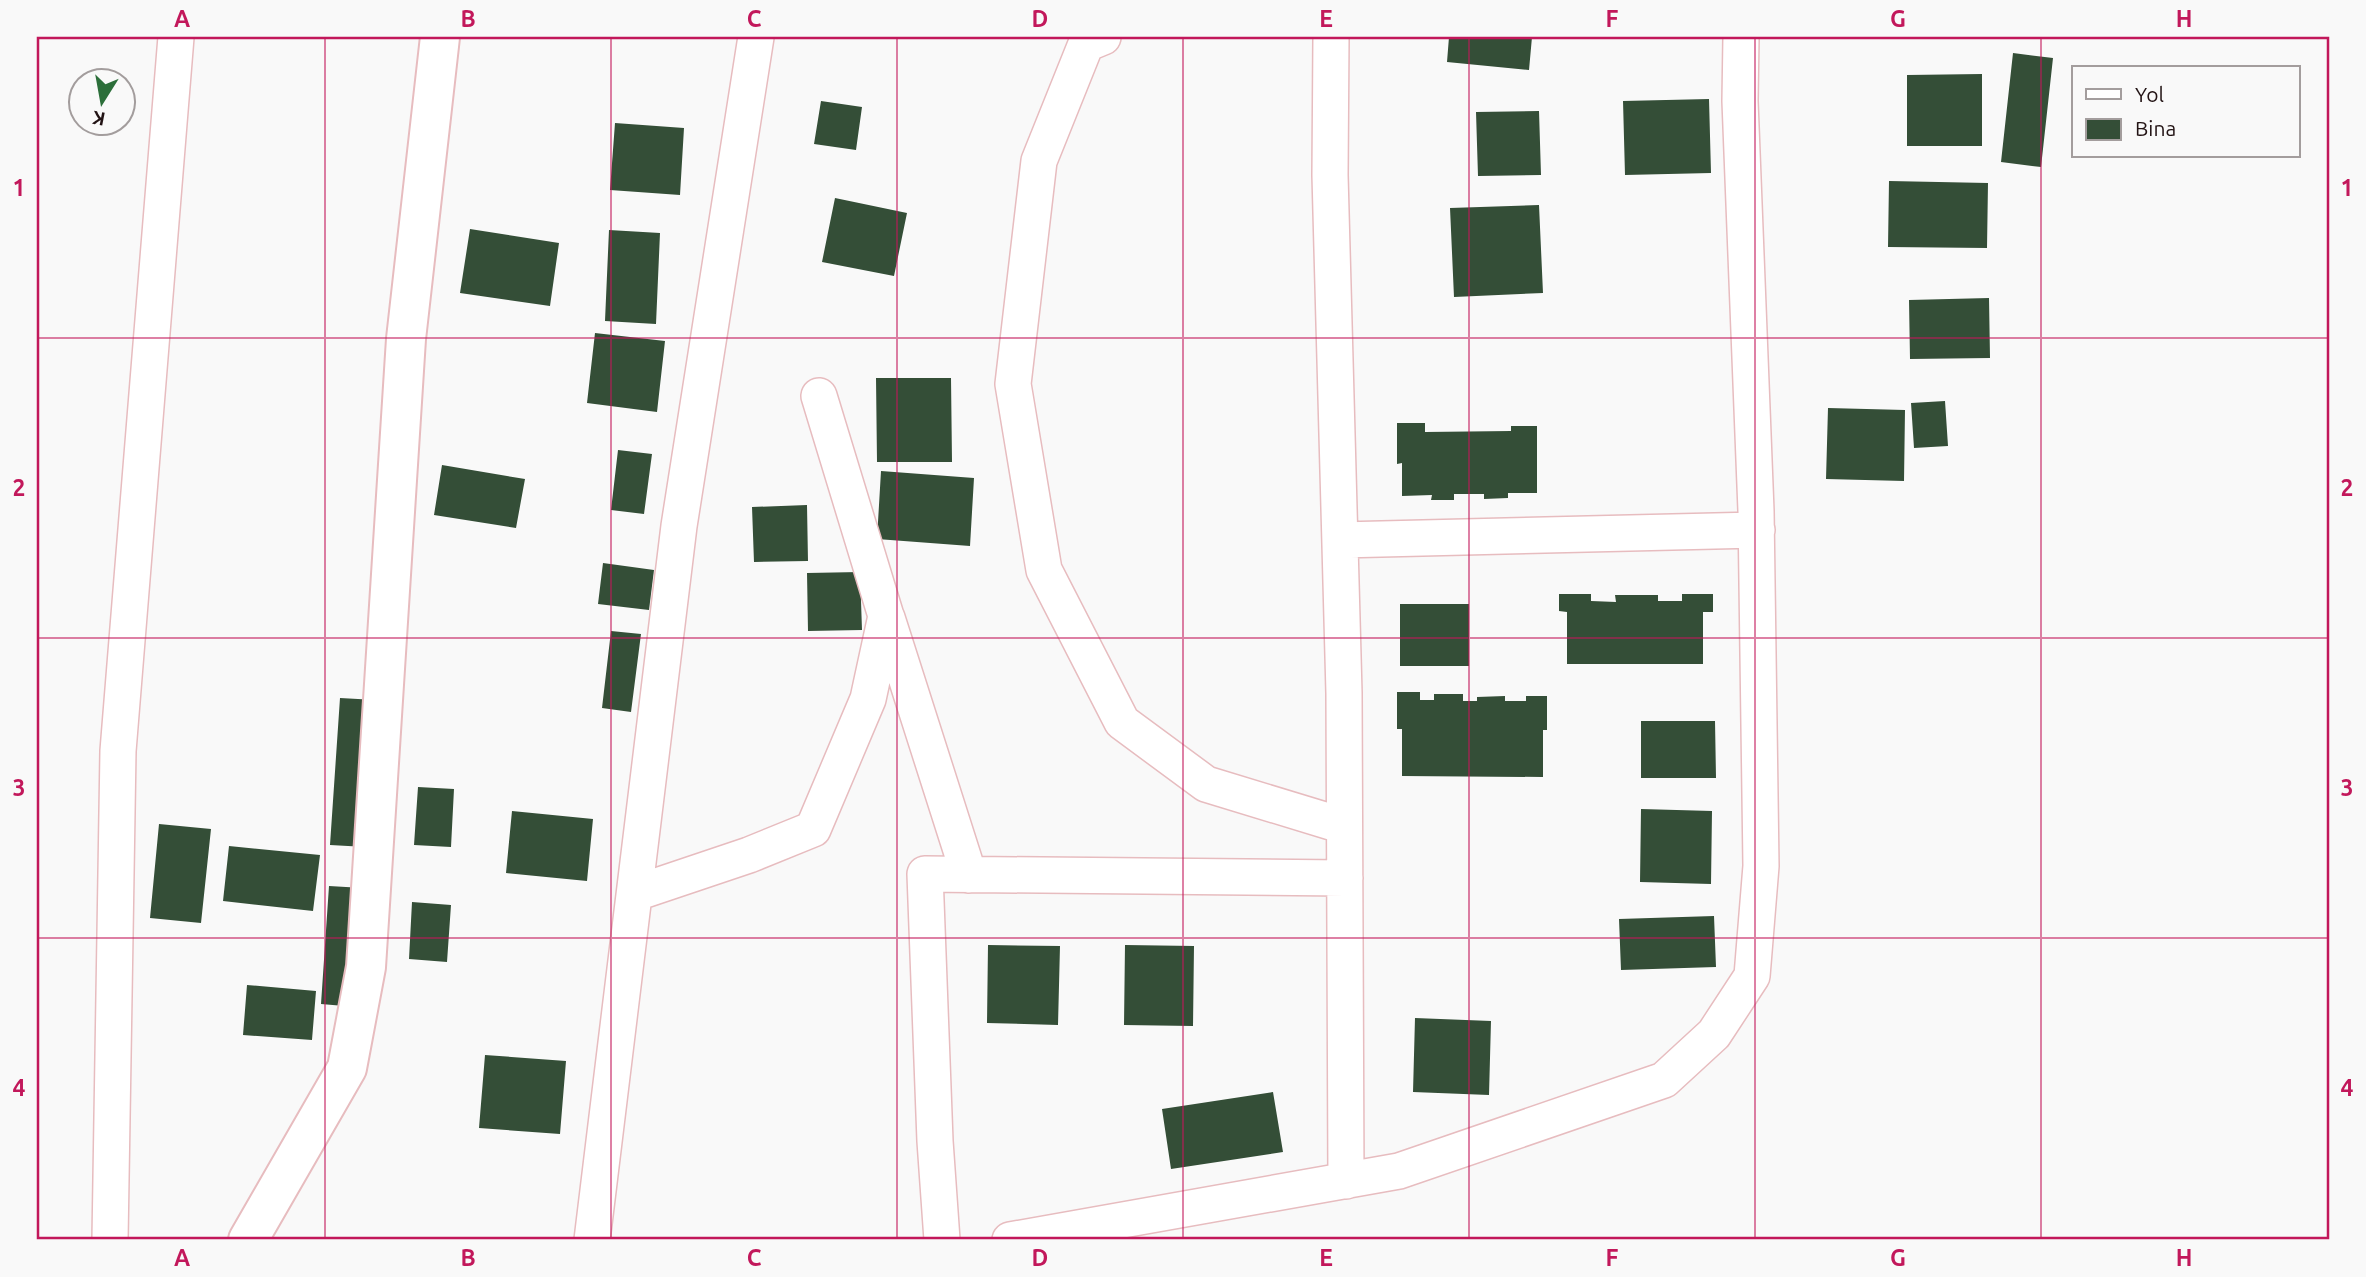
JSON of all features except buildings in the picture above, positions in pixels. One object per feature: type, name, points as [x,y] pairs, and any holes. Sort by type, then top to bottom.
[{"type":"street","points":[[110,1240],[118,751],[176,37]]},
{"type":"street","points":[[248,1240],[346,1068],[366,967],[406,339],[440,37]]},
{"type":"street","points":[[592,1240],[679,526],[756,37]]},
{"type":"street","points":[[1103,37],[1086,44],[1038,161],[1013,384],[1044,570],[1122,722],[1206,784],[1344,826]]},
{"type":"street","points":[[1331,37],[1330,175],[1344,693],[1346,1181]]},
{"type":"street","points":[[1010,1240],[1399,1171],[1664,1080],[1714,1034],[1752,976],[1761,866],[1757,530],[1741,37]]},
{"type":"street","points":[[818,396],[968,874]]},
{"type":"street","points":[[1340,540],[1757,530]]},
{"type":"street","points":[[636,893],[749,855],[813,829],[869,699],[886,616]]},
{"type":"street","points":[[942,1240],[935,1141],[925,874],[1345,878]]}]
